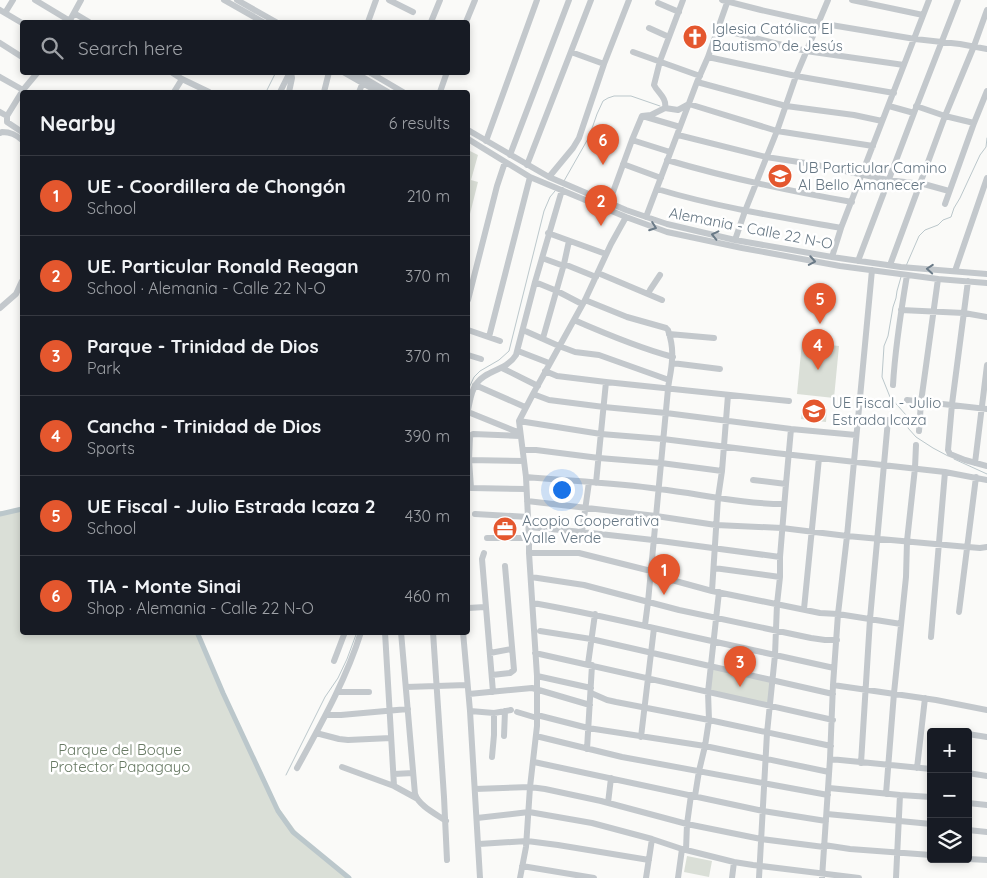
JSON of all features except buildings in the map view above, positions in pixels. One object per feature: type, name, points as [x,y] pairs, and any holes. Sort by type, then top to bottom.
[{"type":"street","points":[[13,0],[3,11],[20,22]]},
{"type":"street","points":[[35,0],[66,20]]},
{"type":"street","points":[[70,20],[81,0]]},
{"type":"street","points":[[224,0],[259,20]]},
{"type":"street","points":[[237,0],[272,20]]},
{"type":"street","points":[[371,20],[376,0]]},
{"type":"street","points":[[389,0],[413,12]]},
{"type":"street","points":[[432,20],[440,0]]},
{"type":"street","points":[[467,20],[475,0]]},
{"type":"street","points":[[486,141],[537,0]]},
{"type":"street","points":[[510,155],[569,0]]},
{"type":"street","points":[[527,165],[591,0]]},
{"type":"street","points":[[551,178],[579,138],[604,64],[629,0]]},
{"type":"street","points":[[665,108],[664,98],[654,85],[660,61],[683,0]]},
{"type":"street","points":[[735,240],[796,76],[828,0]]},
{"type":"street","points":[[852,0],[923,15]]},
{"type":"street","points":[[832,257],[841,228],[929,0]]},
{"type":"street","points":[[858,261],[958,0]]},
{"type":"street","points":[[646,217],[708,57],[726,1],[819,23],[987,49]]},
{"type":"street","points":[[658,3],[679,12]]},
{"type":"street","points":[[890,265],[945,116],[987,10]]},
{"type":"street","points":[[74,14],[85,20]]},
{"type":"street","points":[[649,28],[669,37]]},
{"type":"street","points":[[718,29],[806,51],[904,65]]},
{"type":"street","points":[[0,43],[20,56]]},
{"type":"street","points":[[571,52],[604,64]]},
{"type":"street","points":[[633,52],[660,61],[698,79],[786,106],[882,120]]},
{"type":"street","points":[[708,57],[796,76],[894,93]]},
{"type":"street","points":[[0,78],[23,90],[36,75]]},
{"type":"street","points":[[176,75],[205,90]]},
{"type":"street","points":[[281,90],[288,75]]},
{"type":"street","points":[[289,90],[291,75]]},
{"type":"street","points":[[324,90],[328,75]]},
{"type":"street","points":[[441,90],[446,75]]},
{"type":"street","points":[[360,90],[365,78]]},
{"type":"street","points":[[365,78],[376,90]]},
{"type":"street","points":[[365,78],[385,90]]},
{"type":"street","points":[[365,78],[398,90]]},
{"type":"street","points":[[175,90],[182,79]]},
{"type":"street","points":[[945,204],[987,91]]},
{"type":"street","points":[[20,95],[7,116],[7,122],[20,131]]},
{"type":"street","points":[[642,116],[661,111],[665,108],[678,110],[689,104],[777,131],[873,146]]},
{"type":"street","points":[[888,106],[915,109],[974,123]]},
{"type":"street","points":[[0,112],[7,116]]},
{"type":"street","points":[[642,116],[679,131],[766,157],[812,164],[888,180],[913,184],[920,183],[949,191]]},
{"type":"street","points":[[609,203],[642,116]]},
{"type":"street","name":"Alemania - Calle 22 N-O","points":[[470,131],[551,178],[609,203],[667,224],[735,240],[890,265],[904,271]]},
{"type":"street","points":[[0,133],[10,132],[20,138]]},
{"type":"street","name":"Alemania - Calle 22 N-O","points":[[470,140],[504,164],[530,177],[667,232],[798,259],[872,270],[904,271]]},
{"type":"street","points":[[632,140],[670,152]]},
{"type":"street","points":[[470,145],[504,164],[470,292]]},
{"type":"street","points":[[667,160],[756,183],[852,202]]},
{"type":"street","points":[[623,164],[661,178]]},
{"type":"street","points":[[488,337],[530,177]]},
{"type":"street","points":[[955,270],[986,182]]},
{"type":"street","points":[[470,403],[475,384],[511,362],[518,351],[560,190]]},
{"type":"street","points":[[657,190],[745,211],[841,228]]},
{"type":"street","points":[[520,878],[527,841],[530,787],[534,762],[537,676],[526,477],[519,421],[532,394],[584,302],[606,254],[626,217]]},
{"type":"street","points":[[548,233],[606,254]]},
{"type":"street","points":[[543,338],[569,241]]},
{"type":"street","points":[[542,258],[597,275],[662,300]]},
{"type":"street","points":[[823,876],[838,614],[872,270]]},
{"type":"street","points":[[904,271],[955,270],[987,273]]},
{"type":"street","points":[[904,271],[938,279],[987,283]]},
{"type":"street","points":[[893,385],[904,271]]},
{"type":"street","points":[[648,294],[660,275]]},
{"type":"street","points":[[919,431],[938,279]]},
{"type":"street","points":[[968,281],[948,450],[949,453],[965,460],[987,466]]},
{"type":"street","points":[[535,282],[584,302],[668,330],[672,360],[645,625]]},
{"type":"street","points":[[0,308],[16,294],[20,285]]},
{"type":"street","points":[[901,310],[987,317]]},
{"type":"street","points":[[574,320],[604,334],[658,353],[672,360],[720,369]]},
{"type":"street","points":[[523,330],[575,352],[599,355],[669,380]]},
{"type":"street","points":[[470,331],[500,341]]},
{"type":"street","points":[[669,334],[714,338]]},
{"type":"street","points":[[518,351],[549,364]]},
{"type":"street","points":[[470,356],[481,359]]},
{"type":"street","points":[[975,463],[984,408],[987,365]]},
{"type":"street","points":[[502,368],[538,386]]},
{"type":"street","points":[[545,371],[557,376],[789,401]]},
{"type":"street","points":[[582,532],[599,458],[606,382]]},
{"type":"street","points":[[475,384],[525,408]]},
{"type":"street","points":[[532,394],[550,400],[604,407],[856,435]]},
{"type":"street","points":[[712,591],[718,498],[728,395]]},
{"type":"street","points":[[907,400],[984,408]]},
{"type":"street","points":[[470,412],[520,434]]},
{"type":"street","points":[[861,763],[870,619],[888,420]]},
{"type":"street","points":[[519,421],[601,434],[663,439],[884,466],[915,468],[987,480]]},
{"type":"street","points":[[759,878],[765,758],[775,655],[782,528],[791,429]]},
{"type":"street","points":[[470,436],[471,434],[520,434]]},
{"type":"street","points":[[886,794],[916,445]]},
{"type":"street","points":[[523,450],[661,463],[722,471]]},
{"type":"street","points":[[804,609],[818,458]]},
{"type":"street","points":[[470,460],[524,462]]},
{"type":"street","points":[[931,638],[944,472]]},
{"type":"street","points":[[526,477],[659,489],[764,504],[784,504]]},
{"type":"street","points":[[960,612],[976,477]]},
{"type":"street","points":[[470,479],[471,488],[526,489]]},
{"type":"street","points":[[753,480],[786,484]]},
{"type":"street","points":[[527,501],[716,525],[782,528],[907,542],[987,547]]},
{"type":"street","points":[[475,514],[528,517]]},
{"type":"street","points":[[529,527],[654,540],[780,557]]},
{"type":"street","points":[[487,538],[529,538]]},
{"type":"street","points":[[484,553],[482,559],[485,607],[493,692]]},
{"type":"street","points":[[529,553],[579,553],[651,571],[668,579],[712,591],[820,612],[901,624]]},
{"type":"street","points":[[492,675],[514,671],[505,566]]},
{"type":"street","points":[[714,568],[780,577]]},
{"type":"street","points":[[531,577],[584,585],[648,602],[811,638],[837,640]]},
{"type":"street","points":[[678,878],[693,795],[706,746],[708,692],[719,592]]},
{"type":"street","points":[[532,603],[595,614],[834,668]]},
{"type":"street","points":[[470,608],[485,607]]},
{"type":"street","points":[[587,749],[591,691],[591,639],[595,614]]},
{"type":"street","points":[[641,737],[654,628]]},
{"type":"street","points":[[540,631],[591,639],[832,694]]},
{"type":"street","points":[[334,661],[344,635]]},
{"type":"street","points":[[297,768],[326,715],[361,635]]},
{"type":"street","points":[[385,635],[394,786]]},
{"type":"street","points":[[402,635],[416,798]]},
{"type":"street","points":[[433,635],[447,860]]},
{"type":"street","points":[[463,635],[470,711],[480,878]]},
{"type":"street","points":[[490,653],[511,649]]},
{"type":"street","points":[[536,653],[832,720]]},
{"type":"street","points":[[537,676],[591,691],[607,700],[831,746]]},
{"type":"street","points":[[406,686],[467,685]]},
{"type":"street","points":[[833,685],[925,698],[987,710]]},
{"type":"street","points":[[468,694],[536,688],[590,704]]},
{"type":"street","points":[[337,692],[369,692]]},
{"type":"street","points":[[916,768],[925,698]]},
{"type":"street","points":[[326,715],[408,709]]},
{"type":"street","points":[[470,711],[494,713],[511,711],[588,728],[706,746],[829,772]]},
{"type":"street","points":[[504,736],[511,711]]},
{"type":"street","points":[[492,757],[494,713]]},
{"type":"street","points":[[316,733],[348,740],[391,738]]},
{"type":"street","points":[[972,735],[987,737]]},
{"type":"street","points":[[536,736],[622,757],[764,784],[828,791],[927,797]]},
{"type":"street","points":[[830,759],[927,769]]},
{"type":"street","points":[[534,762],[763,811],[826,818],[927,824]]},
{"type":"street","points":[[342,767],[394,786],[416,798],[446,821]]},
{"type":"street","points":[[394,774],[413,773]]},
{"type":"street","points":[[972,774],[987,776]]},
{"type":"street","points":[[608,803],[611,778]]},
{"type":"street","points":[[475,789],[530,787],[608,803],[687,824],[761,839],[927,855]]},
{"type":"street","points":[[896,878],[900,795]]},
{"type":"street","points":[[972,803],[987,805]]},
{"type":"street","points":[[477,818],[528,812],[592,823],[652,839],[684,850],[734,862],[823,876],[859,878]]},
{"type":"street","points":[[972,830],[987,832]]},
{"type":"street","points":[[646,878],[652,839]]},
{"type":"street","points":[[478,844],[527,841],[649,860]]},
{"type":"street","points":[[972,859],[987,860]]},
{"type":"street","points":[[732,878],[734,862]]},
{"type":"street","points":[[522,866],[594,878]]},
{"type":"green space","points":[[470,151],[478,155],[471,180],[478,182],[470,214]]},
{"type":"green space","points":[[802,342],[839,346],[834,398],[797,394]]},
{"type":"green space","points":[[803,405],[827,409],[826,422],[801,419]]},
{"type":"green space","name":"Parque del Boque Protector Papagayo","points":[[20,509],[20,635],[197,635],[274,801],[303,841],[349,878],[0,878],[0,511],[14,512]]},
{"type":"green space","points":[[713,669],[770,682],[768,704],[710,692]]},
{"type":"green space","points":[[687,856],[712,861],[709,877],[684,872]]},
{"type":"waterway","points":[[267,90],[274,75]]},
{"type":"waterway","points":[[564,181],[589,137],[603,101],[614,96],[631,96],[660,106]]},
{"type":"waterway","points":[[906,266],[919,236],[925,230],[951,217],[980,155],[986,147],[987,138]]},
{"type":"waterway","points":[[470,386],[474,377],[480,371],[499,360],[509,351],[544,211],[555,191]]},
{"type":"waterway","points":[[901,277],[884,346],[882,377],[890,397],[906,415],[908,428],[916,437],[948,456]]},
{"type":"waterway","points":[[954,459],[987,474]]},
{"type":"waterway","points":[[0,514],[20,509]]},
{"type":"waterway","points":[[198,635],[278,811],[293,832],[349,878]]},
{"type":"waterway","points":[[286,775],[325,697],[338,678],[356,635]]},
{"type":"place","name":"Iglesia Católica El Bautismo de Jesús","points":[[695,37]]},
{"type":"place","name":"TIA - Monte Sinai","points":[[603,165]]},
{"type":"place","name":"UB Particular Camino Al Bello Amanecer","points":[[780,176]]},
{"type":"place","name":"UE. Particular Ronald Reagan","points":[[601,226]]},
{"type":"place","name":"UE Fiscal - Julio Estrada Icaza 2","points":[[820,324]]},
{"type":"place","name":"Cancha - Trinidad de Dios","points":[[818,370]]},
{"type":"place","name":"UE Fiscal - Julio Estrada Icaza","points":[[814,411]]},
{"type":"place","name":"Acopio Cooperativa Valle Verde","points":[[505,529]]},
{"type":"place","name":"UE - Coordillera de Chongón","points":[[664,595]]},
{"type":"place","name":"Parque - Trinidad de Dios","points":[[740,687]]}]
